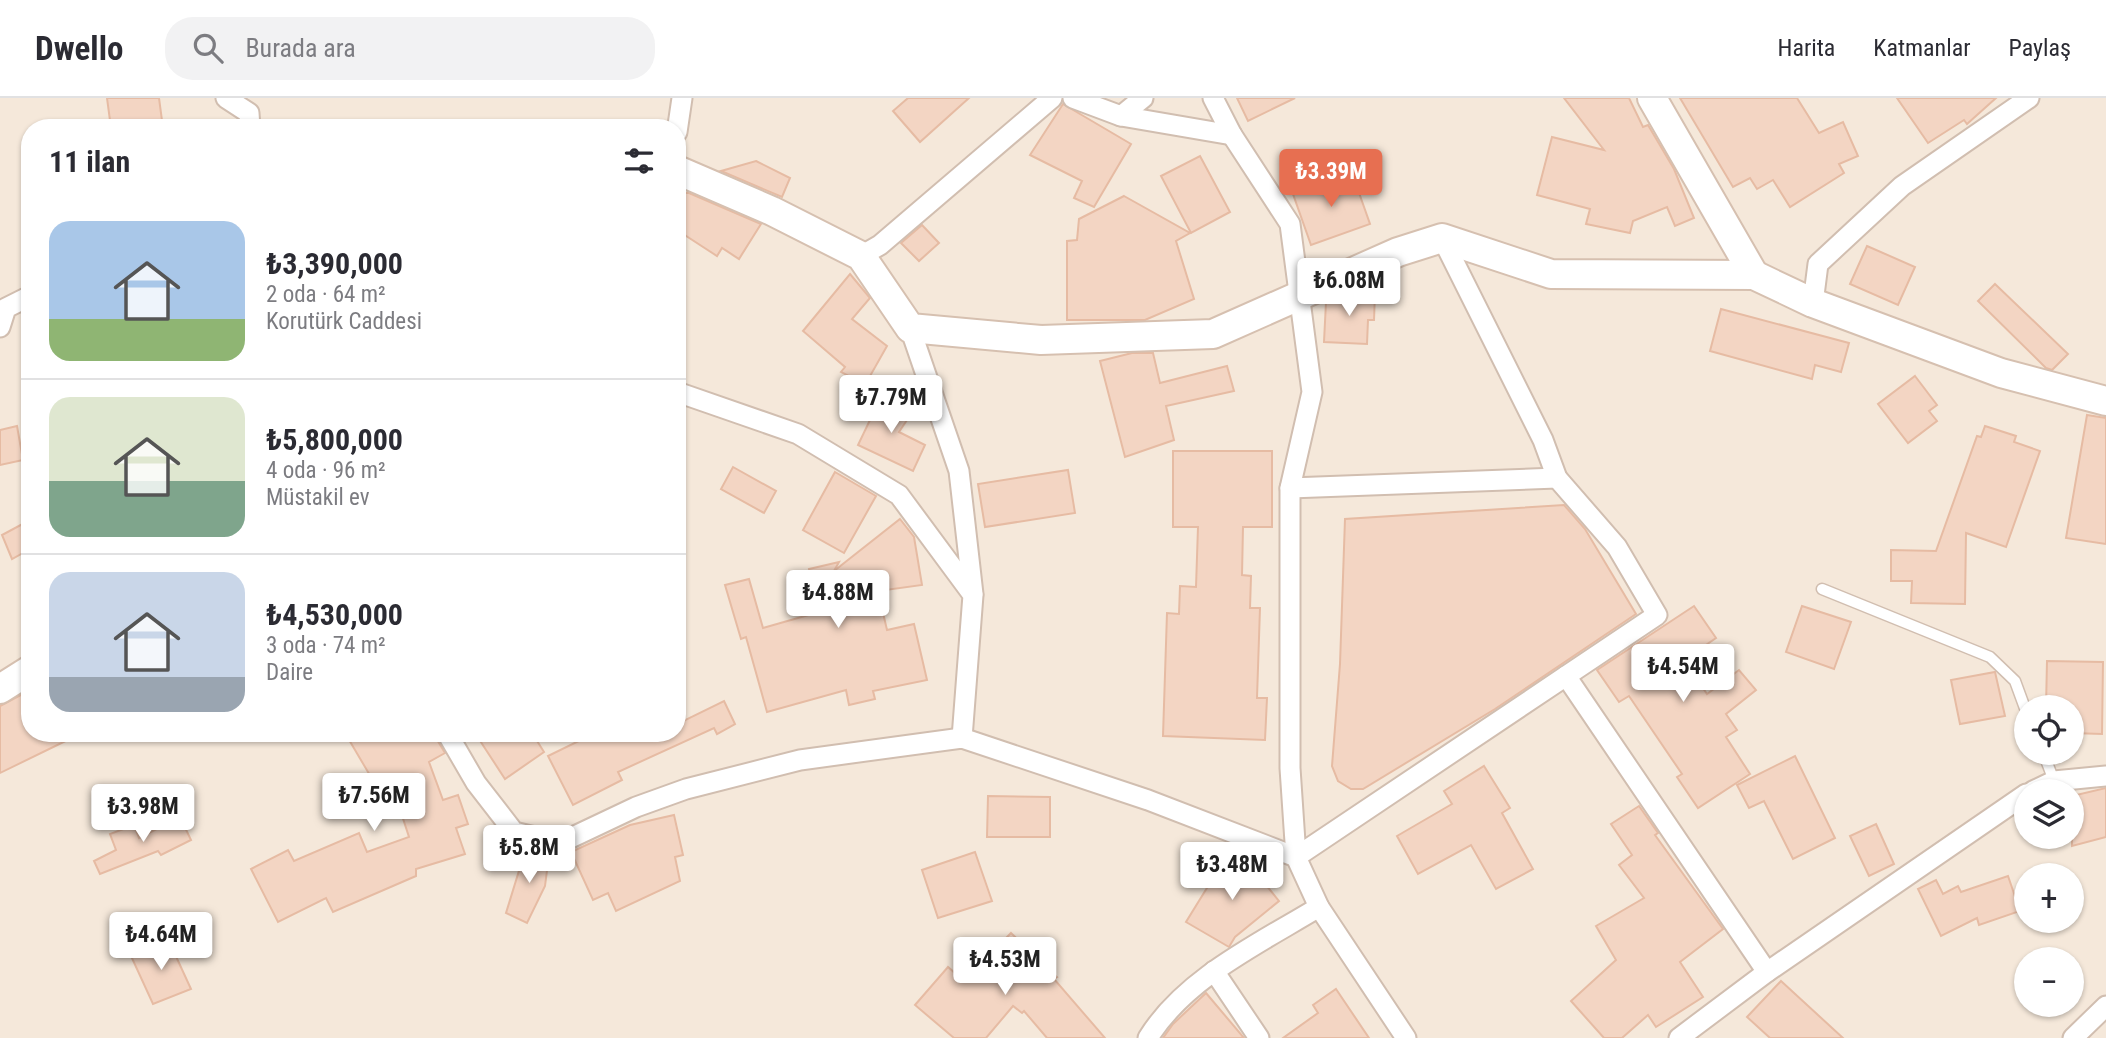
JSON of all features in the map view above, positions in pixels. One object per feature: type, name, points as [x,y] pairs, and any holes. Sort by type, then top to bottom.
[{"type":"street","points":[[226,98],[248,113],[249,119]]},
{"type":"street","points":[[679,119],[682,98]]},
{"type":"street","points":[[861,256],[880,245],[1052,98]]},
{"type":"street","points":[[1073,98],[1121,116],[1232,135]]},
{"type":"street","points":[[1121,116],[1143,98]]},
{"type":"street","points":[[1213,98],[1232,135],[1290,224],[1312,392],[1290,488],[1290,768],[1296,857],[1319,908],[1406,1038]]},
{"type":"street","points":[[1652,98],[1754,275]]},
{"type":"street","points":[[1813,303],[1818,264],[1902,186],[2029,98]]},
{"type":"street","points":[[686,174],[772,211],[861,256],[910,328],[959,471],[974,595],[962,738]]},
{"type":"street","points":[[910,328],[1041,340],[1213,334],[1398,253],[1442,237],[1551,274],[1754,275],[1813,303],[2001,373],[2106,401]]},
{"type":"street","points":[[1296,857],[1657,615],[1617,547],[1557,478],[1543,440],[1442,237]]},
{"type":"street","points":[[0,327],[6,308],[21,300]]},
{"type":"street","points":[[686,395],[799,434],[899,495],[974,595]]},
{"type":"street","points":[[1290,488],[1557,478]]},
{"type":"street","points":[[0,689],[21,676]]},
{"type":"street","points":[[1566,676],[1767,972]]},
{"type":"street","points":[[452,742],[476,783],[514,832],[560,843],[636,807],[686,789],[800,760],[962,738],[1148,800],[1296,857]]},
{"type":"street","points":[[2075,779],[2106,776]]},
{"type":"street","points":[[1679,1038],[1767,972],[2014,802]]},
{"type":"street","points":[[1149,1038],[1160,1019],[1214,971],[1319,908]]},
{"type":"street","points":[[1214,971],[1259,1038]]},
{"type":"street","points":[[2073,1038],[2106,1006]]},
{"type":"lane","points":[[1822,589],[1990,657],[2015,681],[2020,695]]},
{"type":"shaded area","points":[[0,98],[2106,98],[2106,1038],[0,1038]]},
{"type":"building","points":[[107,98],[159,98],[162,119],[110,119]]},
{"type":"building","points":[[908,98],[969,98],[920,142],[893,111]]},
{"type":"building","points":[[1237,98],[1295,98],[1248,121]]},
{"type":"building","points":[[1564,98],[1629,98],[1643,127],[1648,125],[1674,169],[1694,218],[1675,226],[1667,207],[1633,221],[1630,233],[1586,224],[1590,209],[1537,195],[1552,137],[1604,150]]},
{"type":"building","points":[[1680,98],[1797,98],[1819,133],[1843,122],[1858,156],[1839,164],[1844,173],[1790,207],[1773,180],[1757,189],[1750,178],[1733,187]]},
{"type":"building","points":[[1897,98],[1996,98],[1967,124],[1964,120],[1928,143]]},
{"type":"building","points":[[1063,104],[1131,144],[1094,207],[1074,198],[1082,181],[1030,155]]},
{"type":"building","points":[[1200,156],[1230,212],[1191,233],[1161,176]]},
{"type":"building","points":[[756,161],[790,178],[782,197],[721,171]]},
{"type":"building","points":[[1352,173],[1370,224],[1311,245],[1293,194]]},
{"type":"building","points":[[686,193],[761,224],[739,259],[722,248],[717,256],[686,236]]},
{"type":"building","points":[[1124,196],[1190,233],[1176,241],[1194,299],[1145,320],[1067,320],[1067,241],[1077,240],[1079,219]]},
{"type":"building","points":[[922,225],[939,243],[919,261],[901,243]]},
{"type":"building","points":[[1867,246],[1915,267],[1898,305],[1850,284]]},
{"type":"building","points":[[850,274],[870,298],[852,319],[887,346],[865,385],[841,372],[845,367],[803,331]]},
{"type":"building","points":[[1995,284],[2068,354],[2052,370],[2046,368],[1978,301]]},
{"type":"building","points":[[1349,292],[1375,293],[1374,320],[1368,320],[1367,344],[1324,342],[1326,302]]},
{"type":"building","points":[[1721,309],[1849,343],[1841,372],[1815,365],[1812,379],[1710,351]]},
{"type":"building","points":[[1132,353],[1153,353],[1160,383],[1227,366],[1234,391],[1166,406],[1174,440],[1125,457],[1100,361]]},
{"type":"building","points":[[1915,376],[1937,405],[1929,411],[1937,421],[1908,443],[1878,404]]},
{"type":"building","points":[[882,395],[911,414],[899,432],[925,445],[913,471],[858,445]]},
{"type":"building","points":[[2087,415],[2106,418],[2106,544],[2066,538]]},
{"type":"building","points":[[17,426],[21,460],[0,465],[0,430]]},
{"type":"building","points":[[1985,426],[2016,436],[2014,442],[2040,451],[2006,547],[1966,533],[1965,604],[1911,603],[1912,581],[1891,581],[1891,550],[1936,551],[1977,436],[1981,437]]},
{"type":"building","points":[[1173,451],[1272,451],[1272,527],[1243,527],[1242,575],[1251,576],[1250,608],[1260,608],[1257,698],[1267,698],[1265,740],[1163,736],[1167,613],[1179,614],[1180,586],[1196,587],[1198,527],[1173,527]]},
{"type":"building","points":[[733,467],[776,491],[764,513],[721,489]]},
{"type":"building","points":[[1068,470],[1075,513],[985,527],[978,484]]},
{"type":"building","points":[[835,472],[876,496],[844,553],[803,530]]},
{"type":"building","points":[[1564,505],[1585,529],[1636,614],[1495,709],[1363,789],[1351,789],[1338,781],[1332,766],[1340,664],[1345,519]]},
{"type":"building","points":[[900,519],[914,537],[922,585],[878,591],[887,630],[914,624],[927,680],[873,691],[875,699],[849,705],[846,690],[767,712],[746,637],[741,639],[725,585],[749,579],[763,628],[819,612],[809,569],[839,562],[834,571]]},
{"type":"building","points":[[21,525],[21,554],[12,559],[2,535]]},
{"type":"building","points":[[1694,606],[1716,638],[1684,660],[1707,694],[1739,670],[1756,690],[1726,714],[1737,730],[1726,737],[1750,774],[1698,808],[1677,777],[1682,774],[1629,696],[1619,702],[1597,670]]},
{"type":"building","points":[[1802,606],[1851,622],[1834,669],[1786,652]]},
{"type":"building","points":[[2047,661],[2103,662],[2102,734],[2084,733],[2084,695],[2046,695]]},
{"type":"building","points":[[1995,672],[2005,716],[1960,724],[1951,680]]},
{"type":"building","points":[[21,695],[21,742],[64,742],[0,773],[0,706]]},
{"type":"building","points":[[724,701],[735,724],[717,734],[714,728],[686,741],[686,720]]},
{"type":"building","points":[[350,742],[438,742],[445,753],[429,762],[443,800],[458,795],[468,824],[456,828],[465,854],[416,869],[416,876],[333,912],[326,898],[278,922],[251,869],[288,850],[294,861],[359,833],[367,852],[409,837],[391,782],[378,789]]},
{"type":"building","points":[[481,742],[538,742],[544,752],[505,779]]},
{"type":"building","points":[[577,742],[683,742],[618,772],[622,780],[573,805],[548,756]]},
{"type":"building","points":[[1795,756],[1835,838],[1793,859],[1764,801],[1749,808],[1737,785]]},
{"type":"building","points":[[1484,766],[1510,808],[1502,813],[1533,869],[1496,889],[1471,845],[1418,874],[1397,836],[1452,804],[1444,791]]},
{"type":"building","points":[[2106,788],[2106,837],[2084,843],[2084,793]]},
{"type":"building","points":[[988,796],[1050,797],[1050,837],[987,837]]},
{"type":"building","points":[[1639,806],[1658,833],[1655,835],[1723,929],[1680,962],[1703,997],[1656,1027],[1648,1015],[1622,1038],[1604,1038],[1571,1001],[1616,960],[1596,926],[1644,898],[1619,865],[1632,855],[1611,824]]},
{"type":"building","points":[[674,815],[683,855],[675,857],[680,881],[616,911],[608,893],[593,900],[571,852],[630,825]]},
{"type":"building","points":[[180,817],[191,840],[161,855],[158,851],[100,874],[94,861],[116,850],[110,834],[134,825],[139,838]]},
{"type":"building","points":[[1876,824],[1894,864],[1869,876],[1850,836]]},
{"type":"building","points":[[526,848],[549,855],[545,886],[527,923],[506,913]]},
{"type":"building","points":[[975,852],[992,901],[938,918],[922,870]]},
{"type":"building","points":[[1241,854],[1279,901],[1235,937],[1229,947],[1186,922],[1215,875]]},
{"type":"building","points":[[2008,876],[2014,894],[2014,913],[1979,925],[1977,918],[1941,936],[1918,889],[1936,880],[1943,894],[1958,886],[1961,892]]},
{"type":"building","points":[[1011,933],[1057,977],[1054,979],[1105,1038],[1047,1038],[1024,1011],[1022,1013],[1013,1006],[986,1038],[954,1038],[915,1005],[948,967],[964,981]]},
{"type":"building","points":[[168,939],[191,989],[153,1004],[131,956]]},
{"type":"building","points":[[1781,981],[1843,1038],[1770,1038],[1747,1017]]},
{"type":"building","points":[[1336,989],[1369,1038],[1283,1038],[1318,1013],[1313,1005]]},
{"type":"building","points":[[1206,993],[1244,1038],[1163,1038],[1173,1024]]}]
